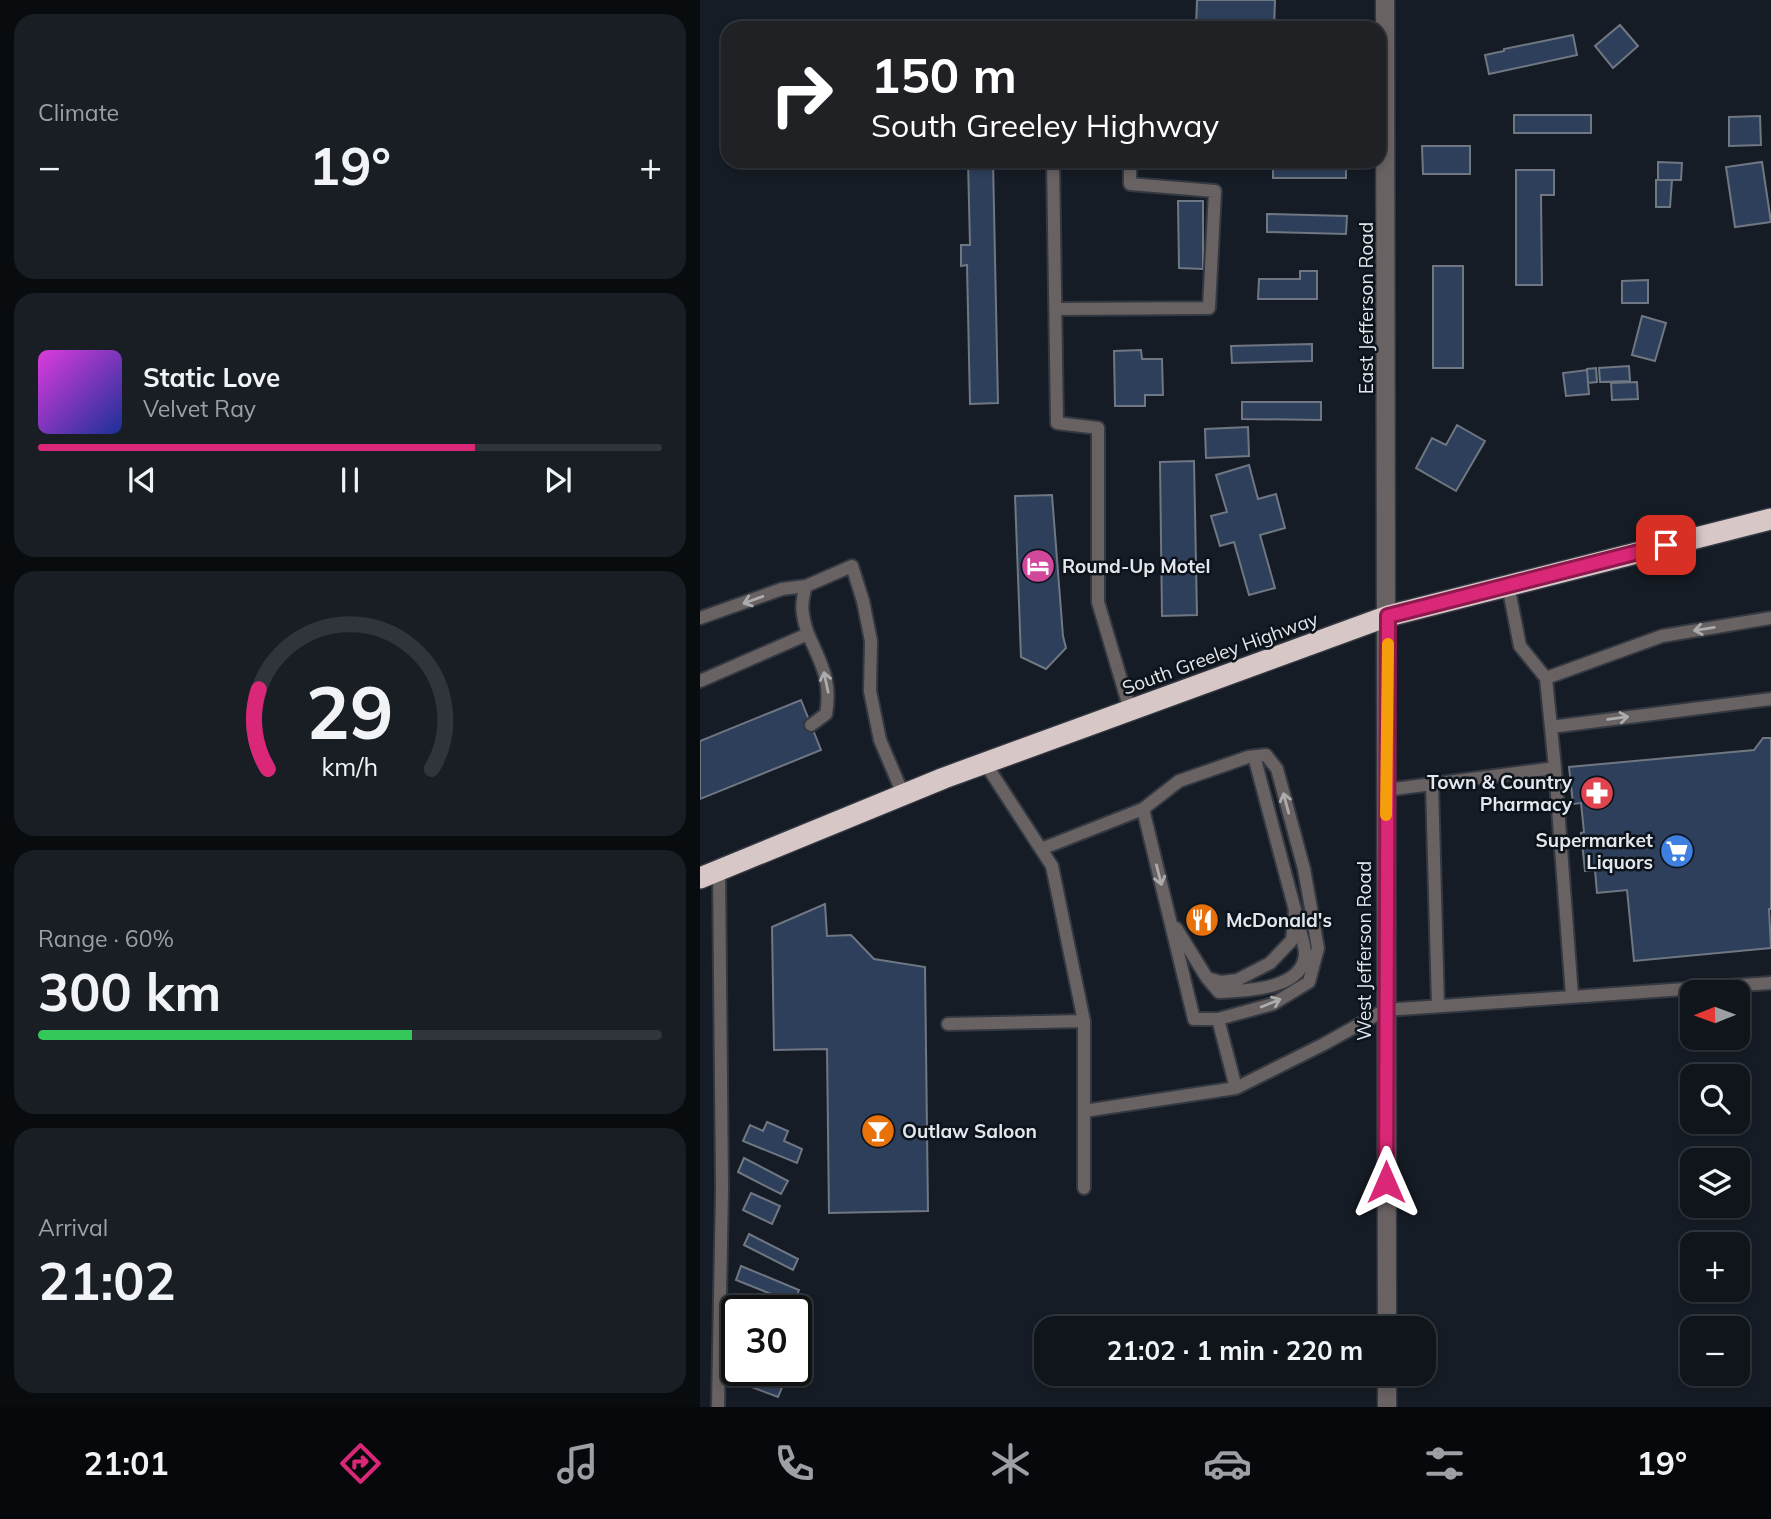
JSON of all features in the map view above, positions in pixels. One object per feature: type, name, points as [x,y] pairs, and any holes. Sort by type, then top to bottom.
[{"type":"highway","name":"South Greeley Highway","points":[[710,873],[903,794],[1388,616],[1771,519]]},
{"type":"street","name":"East Jefferson Road","points":[[1385,0],[1385,21]]},
{"type":"street","name":"East Jefferson Road","points":[[1386,168],[1388,616]]},
{"type":"street","name":"West Jefferson Road","points":[[1387,1316],[1385,1010],[1388,616]]},
{"type":"street","points":[[1387,1386],[1387,1407]]},
{"type":"lane","points":[[1054,168],[1057,423],[1098,428],[1098,602],[1130,710]]},
{"type":"lane","points":[[1056,309],[1209,308],[1216,191],[1130,184],[1129,168]]},
{"type":"lane","points":[[700,618],[782,589],[806,586],[852,566],[871,640],[870,691],[880,740],[903,794]]},
{"type":"lane","points":[[1508,585],[1520,646],[1546,678],[1572,996]]},
{"type":"lane","points":[[806,586],[801,602],[802,616],[827,678],[829,696],[826,714],[811,725]]},
{"type":"lane","points":[[1546,678],[1662,636],[1771,618]]},
{"type":"lane","points":[[700,681],[808,634]]},
{"type":"lane","points":[[1551,727],[1771,699]]},
{"type":"lane","points":[[1041,849],[1143,808],[1179,781],[1254,756],[1266,755],[1277,769],[1304,869],[1318,948],[1309,982],[1273,1004],[1218,1019],[1194,1019],[1143,808]]},
{"type":"lane","points":[[1170,919],[1207,978],[1219,992],[1260,991],[1287,980],[1301,965],[1305,953],[1254,756]]},
{"type":"lane","points":[[985,763],[1052,866],[1084,1021],[1084,1188]]},
{"type":"lane","points":[[1387,790],[1555,768]]},
{"type":"lane","points":[[1432,784],[1438,1006]]},
{"type":"lane","points":[[710,873],[722,1188],[718,1407]]},
{"type":"lane","points":[[1207,978],[1221,982],[1237,980],[1270,962],[1292,940],[1295,910]]},
{"type":"lane","points":[[1084,1111],[1236,1088],[1385,1010],[1771,983]]},
{"type":"lane","points":[[1218,1019],[1236,1088]]},
{"type":"lane","points":[[947,1024],[1084,1021]]},
{"type":"building","points":[[1197,0],[1275,0],[1274,21],[1196,21]]},
{"type":"building","points":[[1620,25],[1638,46],[1613,68],[1595,46]]},
{"type":"building","points":[[1573,35],[1577,55],[1489,74],[1485,55]]},
{"type":"building","points":[[1514,115],[1591,115],[1591,133],[1514,133]]},
{"type":"building","points":[[1760,116],[1761,145],[1729,146],[1729,117]]},
{"type":"building","points":[[1422,146],[1470,146],[1470,174],[1423,174]]},
{"type":"building","points":[[1658,162],[1682,163],[1681,180],[1658,180]]},
{"type":"building","points":[[1762,162],[1771,222],[1735,227],[1726,167]]},
{"type":"building","points":[[968,168],[993,168],[998,403],[970,404],[967,265],[961,266],[961,245],[970,245]]},
{"type":"building","points":[[1273,168],[1346,168],[1346,178],[1273,178]]},
{"type":"building","points":[[1516,170],[1554,170],[1554,195],[1541,195],[1542,285],[1516,285]]},
{"type":"building","points":[[1656,180],[1672,180],[1670,207],[1656,207]]},
{"type":"building","points":[[1178,201],[1203,201],[1203,269],[1179,268]]},
{"type":"building","points":[[1267,214],[1347,216],[1346,234],[1267,232]]},
{"type":"building","points":[[1433,266],[1463,266],[1463,368],[1433,368]]},
{"type":"building","points":[[1300,271],[1317,271],[1317,299],[1258,299],[1259,279],[1300,279]]},
{"type":"building","points":[[1648,280],[1648,303],[1622,303],[1622,281]]},
{"type":"building","points":[[1642,316],[1666,323],[1655,361],[1632,355]]},
{"type":"building","points":[[1312,344],[1312,361],[1232,363],[1231,346]]},
{"type":"building","points":[[1141,350],[1142,359],[1162,359],[1163,395],[1145,395],[1145,406],[1115,406],[1114,351]]},
{"type":"building","points":[[1629,366],[1630,381],[1600,382],[1599,368]]},
{"type":"building","points":[[1596,368],[1597,382],[1588,383],[1587,369]]},
{"type":"building","points":[[1587,370],[1589,394],[1566,396],[1563,373]]},
{"type":"building","points":[[1637,382],[1638,399],[1612,400],[1611,383]]},
{"type":"building","points":[[1242,402],[1321,402],[1321,420],[1242,419]]},
{"type":"building","points":[[1457,425],[1485,441],[1456,491],[1416,468],[1432,438],[1446,445]]},
{"type":"building","points":[[1248,427],[1249,456],[1206,458],[1205,429]]},
{"type":"building","points":[[1194,461],[1197,615],[1162,616],[1160,462]]},
{"type":"building","points":[[1249,465],[1258,499],[1276,494],[1285,528],[1260,535],[1275,588],[1249,595],[1234,542],[1220,546],[1211,516],[1227,512],[1216,475]]},
{"type":"building","name":"Round-Up Motel","points":[[1052,495],[1066,648],[1046,669],[1021,657],[1015,496]]},
{"type":"building","points":[[801,700],[821,750],[700,799],[700,741]]},
{"type":"building","name":"Supermarket Liquors","points":[[1763,738],[1771,738],[1771,948],[1634,961],[1627,890],[1597,893],[1595,870],[1585,871],[1581,803],[1573,804],[1569,767],[1754,750]]},
{"type":"building","name":"Outlaw Saloon","points":[[825,904],[827,936],[851,935],[874,959],[925,967],[928,1211],[829,1213],[827,1049],[774,1050],[772,927]]},
{"type":"building","points":[[767,1122],[788,1131],[784,1141],[802,1149],[797,1163],[743,1141],[750,1125],[763,1131]]},
{"type":"building","points":[[744,1158],[788,1181],[781,1194],[738,1172]]},
{"type":"building","points":[[751,1193],[780,1206],[772,1224],[743,1210]]},
{"type":"building","points":[[749,1234],[798,1259],[793,1270],[744,1245]]},
{"type":"building","points":[[741,1266],[799,1290],[797,1295],[774,1295],[736,1280]]},
{"type":"building","points":[[749,1386],[783,1386],[778,1397]]},
{"type":"slow traffic","points":[[1386,815],[1388,644]]},
{"type":"place","name":"Round-Up Motel","points":[[1038,566]]},
{"type":"place","name":"Town & Country Pharmacy","points":[[1597,793]]},
{"type":"place","name":"Supermarket Liquors","points":[[1677,851]]},
{"type":"place","name":"McDonald's","points":[[1202,920]]},
{"type":"place","name":"Outlaw Saloon","points":[[878,1131]]},
{"type":"route","points":[[1386,1182],[1388,616],[1666,545]]}]
